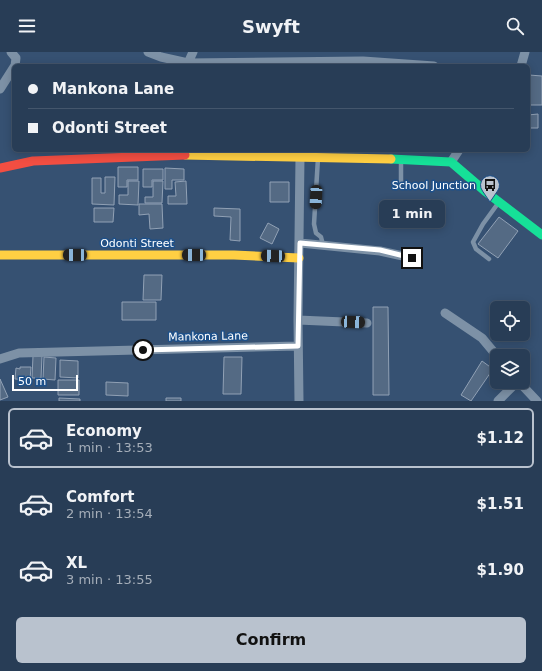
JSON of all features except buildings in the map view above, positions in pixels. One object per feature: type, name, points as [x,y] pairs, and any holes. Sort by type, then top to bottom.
[{"type":"street","points":[[10,52],[16,58],[15,64]]},
{"type":"street","points":[[148,52],[161,58],[188,63],[363,61],[406,64]]},
{"type":"street","points":[[188,63],[193,52]]},
{"type":"street","points":[[521,64],[524,52]]},
{"type":"street","points":[[0,89],[12,70]]},
{"type":"street","points":[[451,162],[458,152]]},
{"type":"street","points":[[0,168],[33,161],[168,154],[300,156],[451,162],[542,235]]},
{"type":"street","points":[[299,401],[298,320],[300,156]]},
{"type":"street","points":[[300,243],[380,250],[412,258]]},
{"type":"street","name":"Odonti Street","points":[[0,255],[234,255],[299,258]]},
{"type":"street","points":[[445,313],[482,338],[491,349]]},
{"type":"street","points":[[298,320],[367,323]]},
{"type":"street","name":"Mankona Lane","points":[[0,359],[19,353],[298,346]]},
{"type":"street","points":[[498,401],[511,389]]},
{"type":"street","points":[[525,389],[537,401]]},
{"type":"lane","points":[[318,157],[314,224],[316,233],[321,237],[324,245]]},
{"type":"lane","points":[[401,159],[401,183]]},
{"type":"lane","points":[[488,259],[476,249],[473,242],[483,224],[499,202]]},
{"type":"traffic: fast","points":[[391,159],[451,162],[486,192],[542,235]]},
{"type":"traffic: slow","points":[[185,155],[391,159]]},
{"type":"traffic: slow","points":[[0,255],[234,255],[299,258]]},
{"type":"traffic: jam","points":[[0,168],[33,161],[185,155]]},
{"type":"place","name":"School Junction","points":[[490,202]]},
{"type":"route","points":[[143,350],[298,346],[300,243],[380,250],[412,258]]}]
